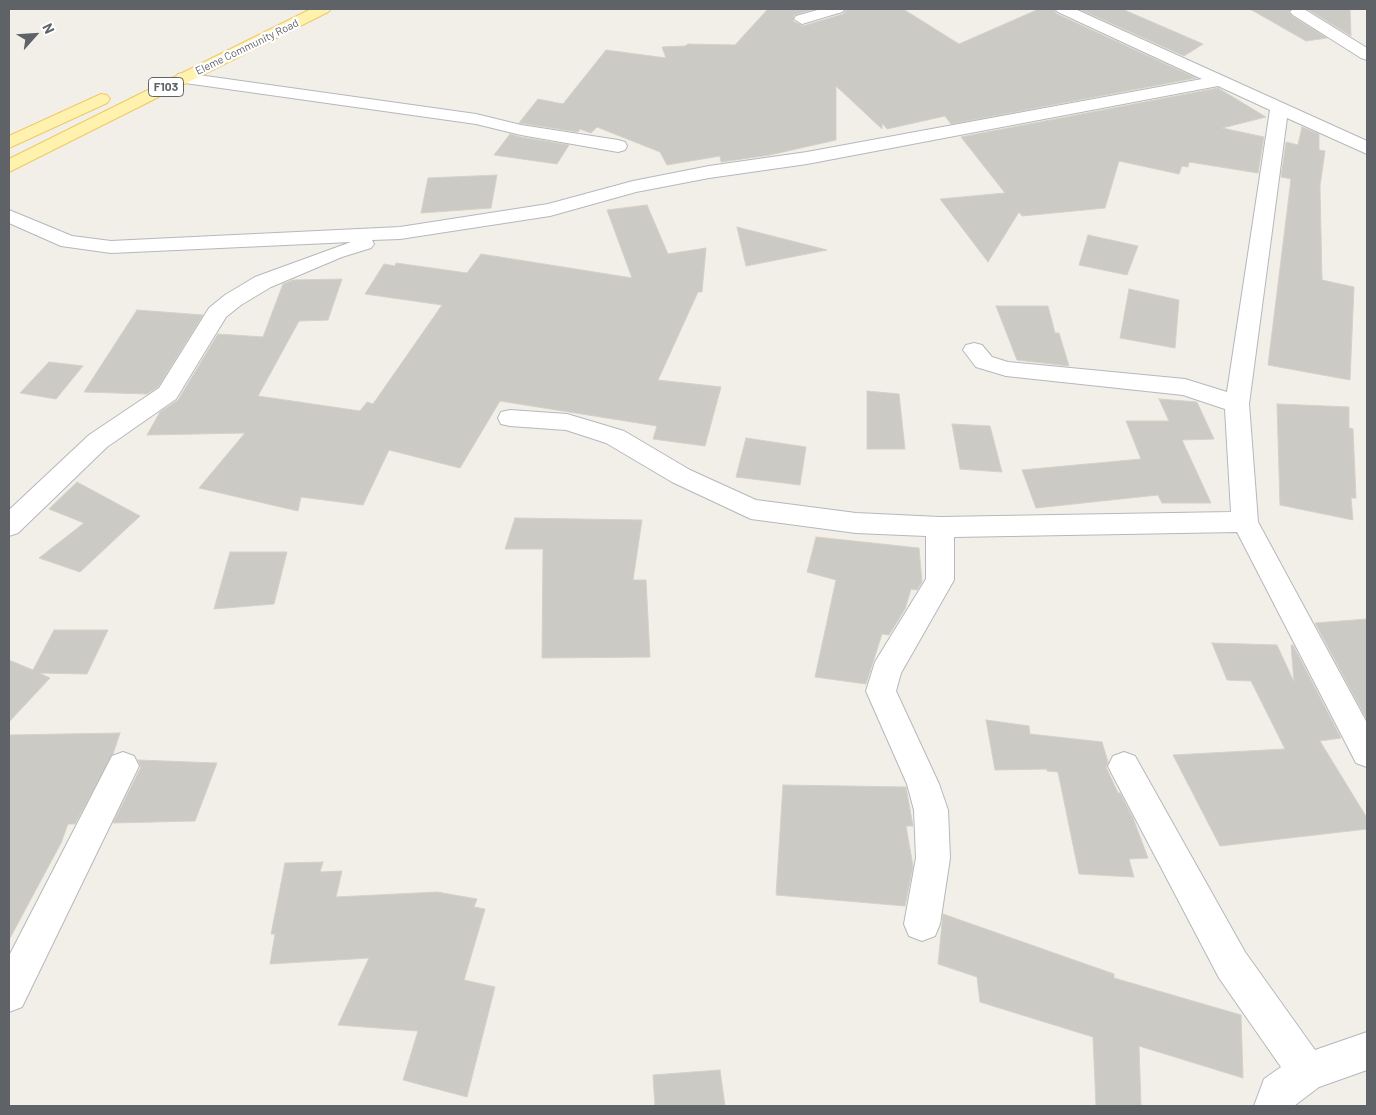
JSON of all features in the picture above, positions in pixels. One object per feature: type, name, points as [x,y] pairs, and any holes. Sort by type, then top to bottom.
[{"type":"main road","name":"Eleme Community Road","points":[[270,17],[287,9]]},
{"type":"main road","name":"Eleme Community Road","points":[[9,166],[323,9]]},
{"type":"main road","points":[[9,143],[114,92]]},
{"type":"street","points":[[802,19],[837,9]]},
{"type":"street","points":[[1063,9],[1367,148]]},
{"type":"street","points":[[1298,12],[1364,50]]},
{"type":"street","points":[[184,78],[476,119],[521,130],[618,146]]},
{"type":"street","points":[[9,216],[68,242],[111,248],[400,233],[550,210],[633,187],[709,172],[807,158],[1218,81]]},
{"type":"street","points":[[1279,108],[1238,404],[1245,522],[1367,753]]},
{"type":"street","points":[[9,526],[98,441],[168,394],[217,313],[233,300],[263,282],[335,253],[400,233]]},
{"type":"street","points":[[974,350],[984,362],[1006,369],[1185,387],[1238,404]]},
{"type":"street","points":[[510,418],[567,422],[615,436],[681,476],[751,509],[856,523],[940,527],[1245,522]]},
{"type":"street","points":[[922,924],[933,858],[931,810],[923,784],[885,703],[881,690],[886,671],[940,580],[940,527]]},
{"type":"street","points":[[9,994],[123,766]]},
{"type":"street","points":[[1124,766],[1232,965],[1307,1072]]},
{"type":"street","points":[[1274,1106],[1278,1093],[1307,1072],[1367,1051]]},
{"type":"building","points":[[768,9],[815,9],[794,15],[793,21],[803,26],[843,14],[847,9],[903,9],[959,44],[1039,9],[1053,9],[1057,14],[1196,78],[951,124],[945,116],[887,129],[882,123],[882,129],[836,86],[836,140],[770,155],[721,162],[720,156],[667,165],[660,152],[597,127],[591,133],[580,129],[578,132],[519,123],[538,99],[563,104],[606,50],[666,58],[662,47],[685,46],[688,44],[735,45]]},
{"type":"building","points":[[1079,9],[1122,9],[1203,44],[1184,56]]},
{"type":"building","points":[[1250,9],[1291,9],[1288,12],[1292,16],[1327,38],[1306,41]]},
{"type":"building","points":[[1307,9],[1350,9],[1351,36]]},
{"type":"building","points":[[1218,88],[1266,117],[1222,128],[1264,137],[1258,173],[1189,162],[1188,167],[1182,166],[1179,174],[1119,161],[1105,208],[1022,216],[1019,212],[988,262],[940,199],[1005,193],[961,137]]},
{"type":"building","points":[[1302,127],[1319,134],[1319,150],[1325,151],[1320,186],[1322,280],[1354,287],[1350,380],[1268,365],[1291,179],[1281,177],[1286,142],[1298,145]]},
{"type":"building","points":[[510,134],[569,145],[557,164],[494,155]]},
{"type":"building","points":[[497,175],[491,208],[421,213],[428,178]]},
{"type":"building","points":[[647,205],[668,254],[706,248],[702,292],[698,292],[658,380],[721,387],[705,446],[653,439],[657,426],[500,401],[460,468],[389,450],[363,505],[301,497],[298,511],[199,488],[245,433],[147,435],[160,412],[178,400],[218,334],[263,337],[283,284],[293,280],[342,279],[328,320],[299,321],[258,396],[360,411],[367,402],[373,404],[442,305],[365,294],[384,264],[395,266],[396,263],[467,273],[481,254],[632,278],[607,210]]},
{"type":"building","points":[[737,227],[827,250],[746,266]]},
{"type":"building","points":[[1088,235],[1138,246],[1127,275],[1079,265]]},
{"type":"building","points":[[1129,289],[1179,300],[1175,348],[1120,338]]},
{"type":"building","points":[[996,306],[1048,306],[1055,333],[1059,333],[1069,366],[1017,360]]},
{"type":"building","points":[[137,310],[203,315],[158,387],[147,394],[84,392]]},
{"type":"building","points":[[49,362],[83,366],[56,399],[20,393]]},
{"type":"building","points":[[867,391],[899,394],[905,449],[867,449]]},
{"type":"building","points":[[1159,399],[1197,402],[1214,439],[1182,440],[1211,503],[1162,503],[1158,495],[1036,508],[1022,470],[1141,459],[1126,421],[1169,421]]},
{"type":"building","points":[[1277,404],[1349,407],[1349,428],[1353,429],[1356,498],[1351,498],[1353,520],[1280,505]]},
{"type":"building","points":[[952,424],[990,426],[1002,472],[960,469]]},
{"type":"building","points":[[746,438],[806,447],[800,485],[736,477]]},
{"type":"building","points":[[77,482],[140,516],[80,572],[39,558],[84,523],[49,509]]},
{"type":"building","points":[[515,518],[642,520],[633,580],[646,580],[650,657],[542,658],[543,549],[505,549]]},
{"type":"building","points":[[816,537],[919,548],[922,582],[917,590],[911,589],[905,609],[889,635],[882,634],[866,684],[815,677],[836,580],[807,572]]},
{"type":"building","points":[[230,552],[287,552],[274,604],[214,609]]},
{"type":"building","points":[[1367,619],[1367,720],[1315,623]]},
{"type":"building","points":[[54,630],[108,630],[87,674],[39,673],[50,678],[9,722],[9,660],[33,670]]},
{"type":"building","points":[[1212,643],[1277,645],[1294,682],[1291,645],[1293,645],[1341,738],[1320,741],[1367,818],[1367,829],[1220,846],[1173,755],[1285,749],[1251,681],[1227,680]]},
{"type":"building","points":[[986,720],[1029,726],[1030,734],[1102,742],[1108,762],[1106,767],[1118,793],[1120,793],[1133,818],[1148,858],[1129,859],[1134,877],[1079,874],[1058,772],[1047,771],[1047,769],[995,770]]},
{"type":"building","points":[[120,733],[113,754],[75,824],[68,824],[61,843],[9,940],[9,735]]},
{"type":"building","points":[[138,760],[217,763],[195,821],[113,823],[141,767]]},
{"type":"building","points":[[783,785],[906,787],[913,826],[906,826],[913,866],[905,906],[776,895]]},
{"type":"building","points":[[323,862],[320,872],[342,871],[336,897],[437,892],[477,899],[474,907],[485,909],[464,980],[495,987],[467,1097],[403,1080],[418,1031],[338,1025],[369,958],[270,964],[275,934],[271,934],[285,863]]},
{"type":"building","points":[[943,914],[1114,974],[1114,978],[1241,1015],[1243,1078],[1139,1046],[1141,1106],[1096,1106],[1093,1037],[980,1002],[977,977],[938,964]]},
{"type":"building","points":[[720,1070],[725,1106],[655,1106],[653,1075]]}]
